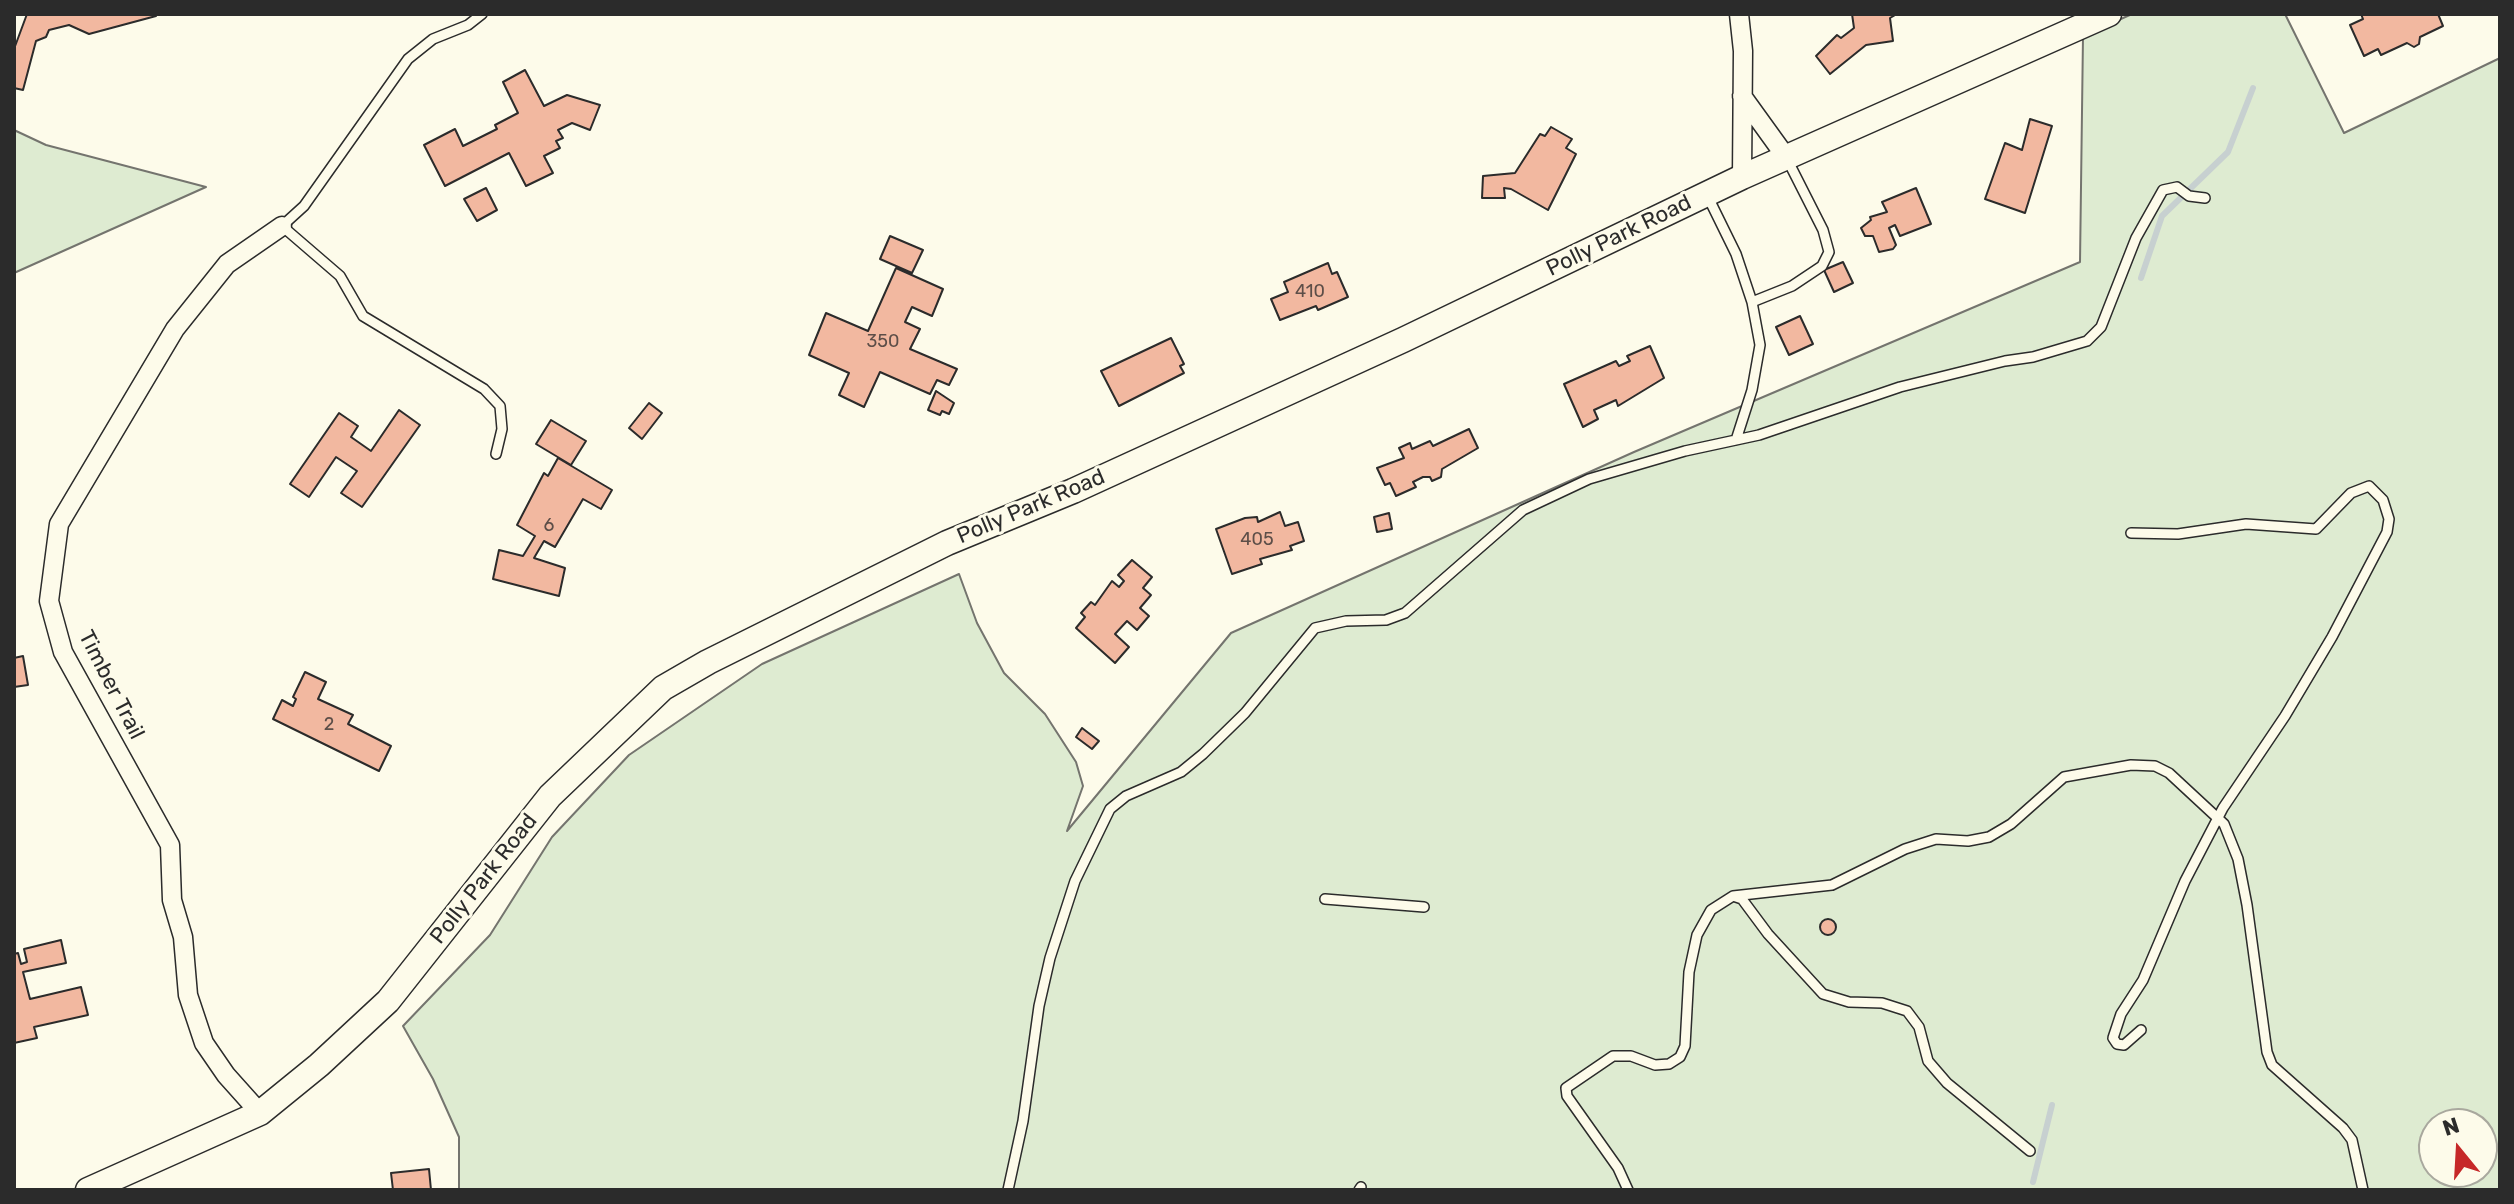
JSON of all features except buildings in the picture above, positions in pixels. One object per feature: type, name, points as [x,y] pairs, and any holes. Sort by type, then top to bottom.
[{"type":"street","points":[[1739,14],[1742,177]]},
{"type":"street","name":"Polly Park Road","points":[[88,1190],[260,1113],[319,1065],[388,1001],[550,796],[663,688],[708,662],[947,543],[1073,491],[1403,340],[1742,177],[2109,14]]},
{"type":"street","points":[[1742,96],[1786,157]]},
{"type":"street","name":"Timber Trail","points":[[260,1113],[226,1075],[204,1043],[188,995],[183,937],[172,900],[170,845],[63,652],[49,601],[59,524],[175,329],[227,264],[282,226]]},
{"type":"lane","points":[[482,14],[468,25],[433,39],[408,59],[304,206],[282,226],[340,276],[363,316],[484,389],[500,406],[502,429],[496,454]]},
{"type":"lane","points":[[1752,302],[1802,279],[1822,266],[1829,252],[1823,230],[1786,157]]},
{"type":"lane","points":[[1008,1190],[1023,1121],[1039,1006],[1050,958],[1075,881],[1110,809],[1126,796],[1181,772],[1203,754],[1245,713],[1315,628],[1346,621],[1386,620],[1405,613],[1523,510],[1548,495],[1589,479],[1736,440],[1900,387],[2033,357],[2087,341],[2101,327],[2136,238],[2163,190],[2177,187],[2189,196],[2205,198]]},
{"type":"lane","points":[[1707,194],[1736,254],[1752,302],[1760,345],[1752,390],[1736,440]]},
{"type":"lane","points":[[2131,533],[2178,534],[2246,524],[2316,529],[2328,521],[2351,493],[2369,486],[2383,500],[2389,519],[2387,532],[2332,637],[2218,819],[2185,881],[2143,980],[2121,1014],[2113,1038],[2117,1044],[2124,1045],[2141,1030]]},
{"type":"lane","points":[[1628,1190],[1624,1177],[1567,1096],[1566,1088],[1613,1056],[1631,1056],[1655,1065],[1669,1064],[1680,1057],[1685,1046],[1689,972],[1697,935],[1711,910],[1733,896],[1832,885],[1905,849],[1936,839],[1968,841],[1989,837],[2011,824],[2051,785],[2080,772],[2131,765],[2155,766],[2169,773],[2224,824],[2238,859],[2257,962],[2267,1052],[2272,1065],[2338,1122],[2352,1140],[2363,1190]]},
{"type":"lane","points":[[1733,896],[1742,899],[1768,934],[1823,994],[1849,1002],[1882,1003],[1907,1011],[1919,1027],[1928,1061],[1947,1083],[1989,1114],[2030,1151]]},
{"type":"lane","points":[[1325,899],[1424,907]]},
{"type":"green space","points":[[2132,14],[2285,14],[2344,133],[2500,58],[2500,1190],[459,1190],[459,1137],[433,1079],[403,1026],[490,935],[552,837],[629,755],[762,664],[959,574],[977,623],[1004,673],[1045,714],[1076,762],[1083,786],[1067,831],[1231,633],[1634,452],[2080,262],[2083,36]]},
{"type":"green space","points":[[14,130],[46,145],[206,187],[14,273]]},
{"type":"waterway","points":[[2141,278],[2162,216],[2228,152],[2253,88]]},
{"type":"waterway","points":[[2033,1182],[2052,1105]]}]
